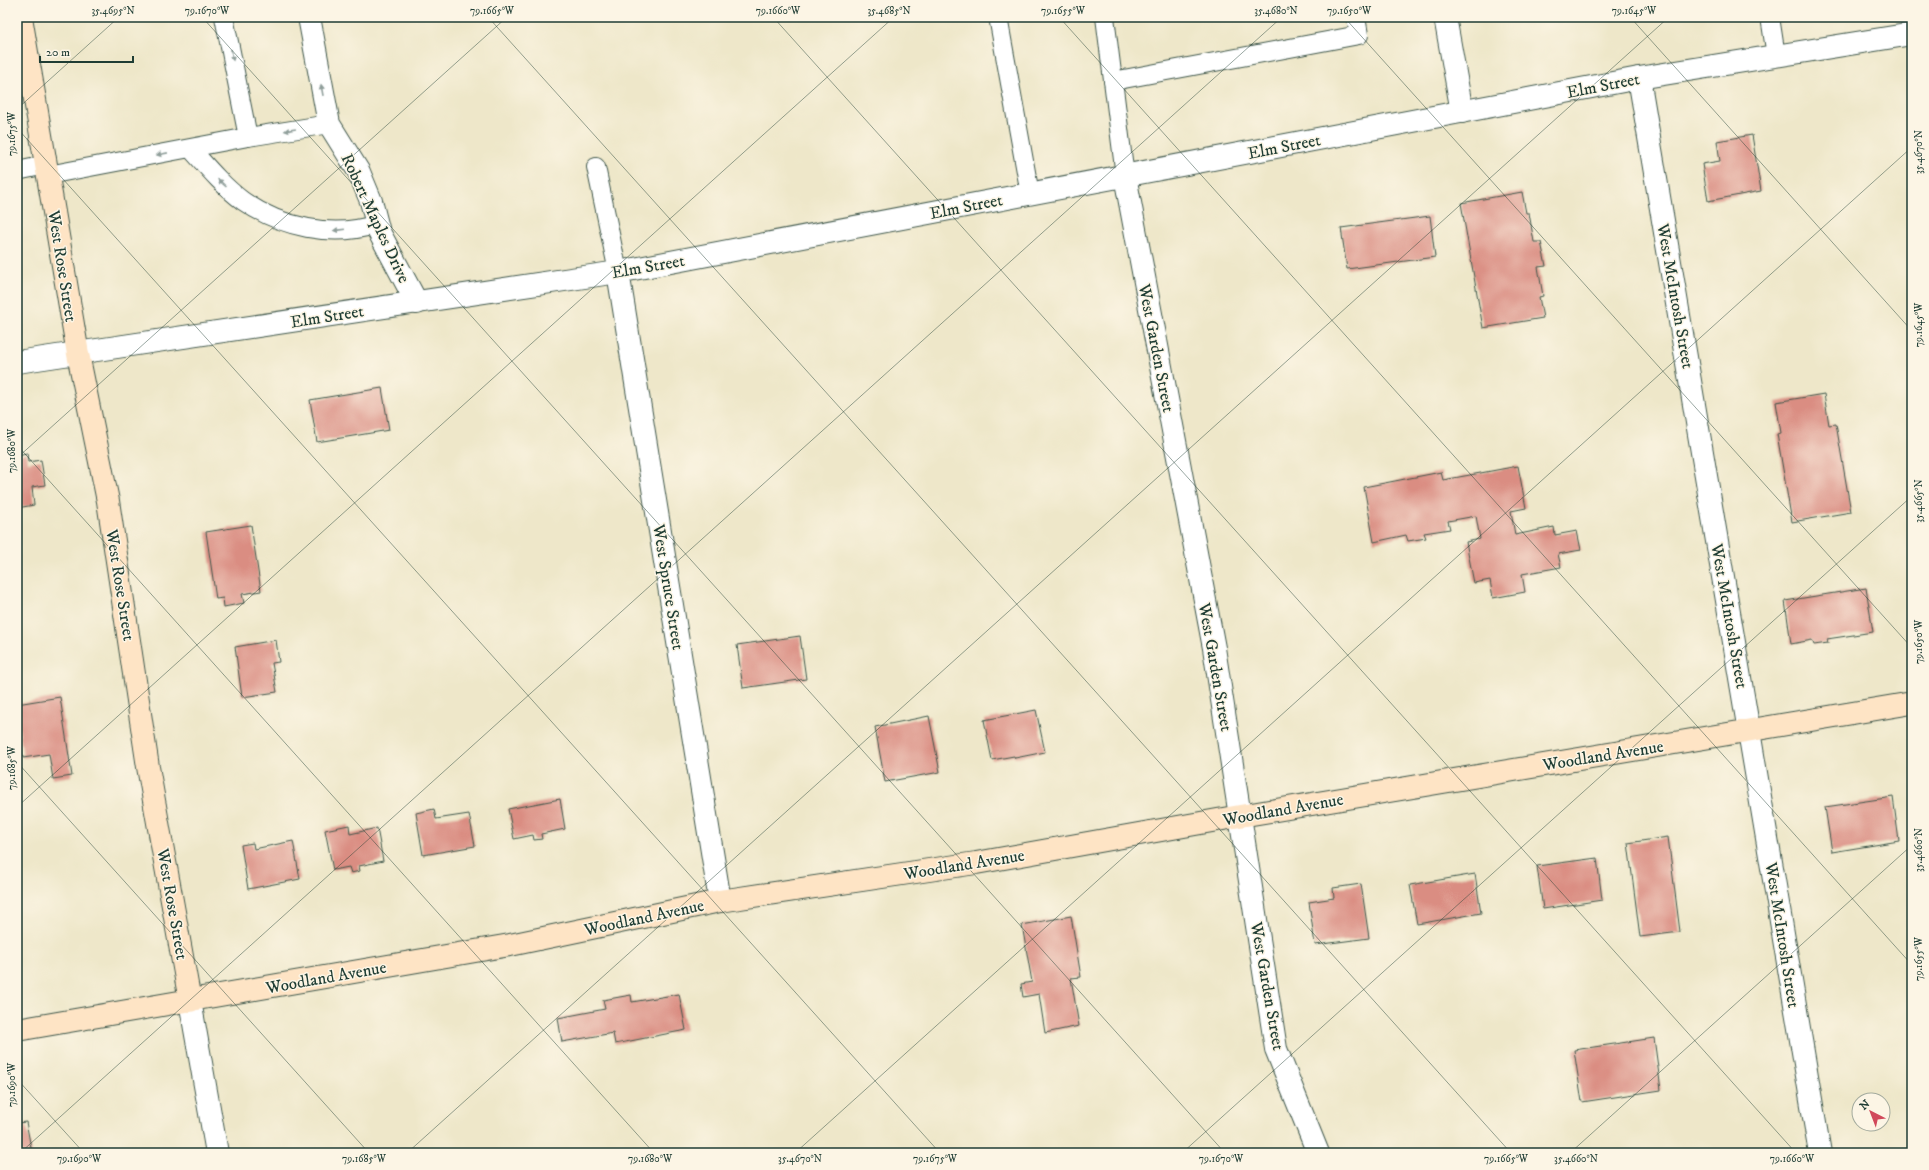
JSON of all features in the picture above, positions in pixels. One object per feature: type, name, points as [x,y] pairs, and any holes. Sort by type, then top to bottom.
[{"type":"street","name":"West Rose Street","points":[[21,17],[78,354],[108,501],[148,767],[217,1153]]},
{"type":"street","name":"Robert Maples Drive","points":[[309,17],[329,124],[358,172],[371,201],[379,232],[417,302]]},
{"type":"street","points":[[1445,17],[1462,112]]},
{"type":"street","name":"Elm Street","points":[[17,362],[618,272],[1639,78],[1912,34]]},
{"type":"street","name":"West McIntosh Street","points":[[1639,78],[1820,1153]]},
{"type":"street","name":"West Garden Street","points":[[1125,176],[1214,648],[1276,1049],[1318,1153]]},
{"type":"street","name":"West Spruce Street","points":[[618,272],[720,901]]},
{"type":"street","name":"Woodland Avenue","points":[[17,1030],[510,945],[720,901],[976,863],[1240,816],[1912,703]]},
{"type":"lane","points":[[224,17],[248,137]]},
{"type":"lane","points":[[998,17],[1030,194]]},
{"type":"lane","points":[[1105,17],[1125,176]]},
{"type":"lane","points":[[1113,81],[1359,35],[1356,17]]},
{"type":"lane","points":[[1770,17],[1776,56]]},
{"type":"lane","points":[[17,171],[47,170],[191,148],[329,124]]},
{"type":"lane","points":[[191,148],[218,180],[242,200],[270,217],[300,227],[331,231],[368,227],[377,224]]},
{"type":"lane","points":[[596,167],[618,272]]},
{"type":"building","points":[[1752,135],[1761,191],[1708,201],[1702,164],[1720,161],[1717,141]]},
{"type":"building","points":[[1522,192],[1526,213],[1529,213],[1534,242],[1541,242],[1546,266],[1538,267],[1543,296],[1539,297],[1543,318],[1483,328],[1461,203]]},
{"type":"building","points":[[1430,216],[1435,257],[1347,269],[1341,228]]},
{"type":"building","points":[[382,388],[389,430],[317,442],[310,400]]},
{"type":"building","points":[[1824,394],[1829,425],[1836,424],[1851,512],[1792,522],[1777,434],[1781,433],[1776,402]]},
{"type":"building","points":[[27,453],[28,462],[41,460],[45,485],[32,487],[34,505],[17,508],[17,455]]},
{"type":"building","points":[[1518,466],[1526,508],[1511,511],[1515,535],[1554,527],[1555,535],[1577,531],[1581,550],[1558,554],[1561,567],[1522,574],[1525,592],[1493,598],[1490,580],[1474,583],[1466,542],[1480,539],[1476,516],[1448,521],[1450,529],[1424,533],[1426,538],[1408,541],[1406,535],[1374,542],[1364,487],[1441,472],[1443,480]]},
{"type":"building","points":[[251,525],[261,591],[242,594],[244,603],[224,607],[223,598],[216,599],[206,532]]},
{"type":"building","points":[[1866,588],[1873,632],[1827,639],[1828,643],[1814,645],[1812,640],[1791,644],[1785,601]]},
{"type":"building","points":[[800,636],[806,679],[743,688],[737,645]]},
{"type":"building","points":[[276,640],[279,662],[272,663],[277,692],[242,697],[235,647]]},
{"type":"building","points":[[60,697],[72,776],[53,779],[49,754],[23,758],[17,716],[17,704]]},
{"type":"building","points":[[1036,710],[1045,752],[1015,758],[1014,756],[992,760],[984,720]]},
{"type":"building","points":[[929,716],[940,772],[885,782],[875,727]]},
{"type":"building","points":[[1893,797],[1899,841],[1832,852],[1825,807]]},
{"type":"building","points":[[560,799],[565,829],[541,834],[542,839],[534,840],[533,835],[514,839],[508,809]]},
{"type":"building","points":[[434,809],[436,819],[469,814],[475,846],[423,855],[416,813]]},
{"type":"building","points":[[349,825],[350,834],[377,828],[383,861],[359,866],[360,871],[351,873],[349,867],[333,870],[325,830]]},
{"type":"building","points":[[1668,837],[1680,932],[1640,937],[1628,843]]},
{"type":"building","points":[[293,841],[300,879],[248,889],[241,845],[253,843],[254,849]]},
{"type":"building","points":[[1597,858],[1602,900],[1543,909],[1537,866]]},
{"type":"building","points":[[1475,874],[1481,913],[1417,924],[1410,885]]},
{"type":"building","points":[[1361,884],[1369,938],[1315,945],[1309,902],[1334,898],[1333,888]]},
{"type":"building","points":[[1071,916],[1081,977],[1071,978],[1079,1026],[1045,1033],[1039,994],[1023,997],[1021,984],[1032,982],[1022,925]]},
{"type":"building","points":[[679,994],[686,1030],[615,1044],[613,1033],[562,1042],[558,1018],[605,1009],[603,1000],[631,995],[632,1002]]},
{"type":"building","points":[[1654,1038],[1661,1090],[1582,1102],[1574,1050]]},
{"type":"building","points":[[26,1122],[32,1153],[17,1153],[17,1123]]}]
